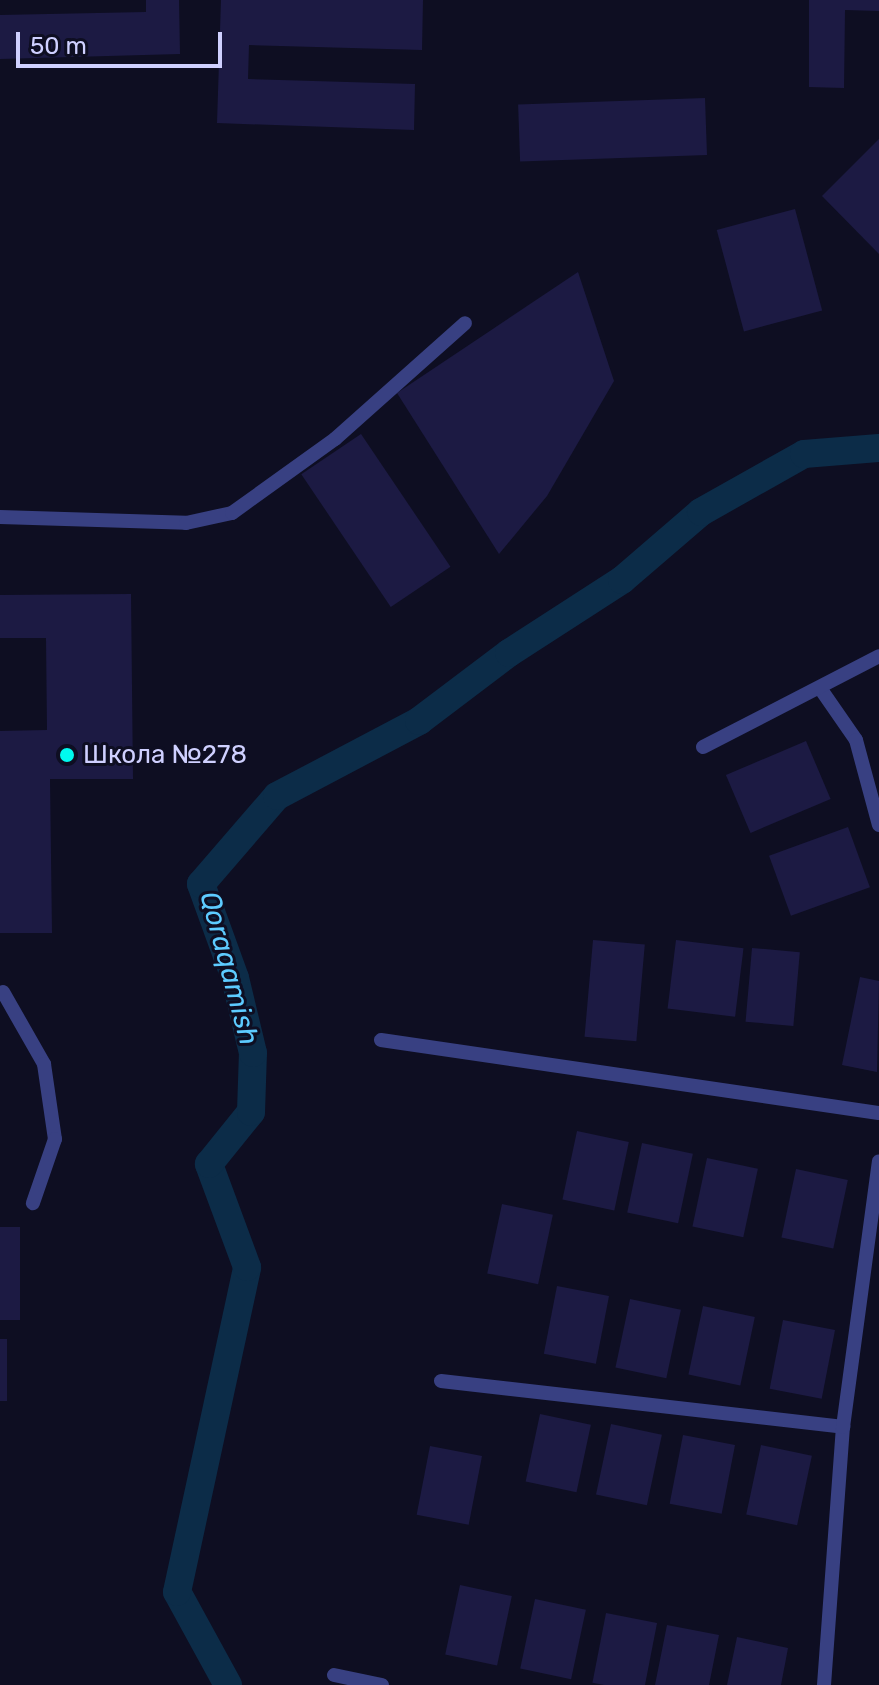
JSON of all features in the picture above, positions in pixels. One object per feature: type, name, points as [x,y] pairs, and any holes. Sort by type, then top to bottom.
[{"type":"lane","points":[[0,517],[186,523],[232,513],[335,439],[465,323]]},
{"type":"lane","points":[[703,747],[879,656]]},
{"type":"lane","points":[[820,688],[856,740],[879,825]]},
{"type":"lane","points":[[3,992],[44,1064],[55,1139],[33,1203]]},
{"type":"lane","points":[[381,1040],[879,1113]]},
{"type":"lane","points":[[824,1685],[843,1427],[879,1161]]},
{"type":"lane","points":[[441,1381],[843,1427]]},
{"type":"lane","points":[[334,1675],[382,1685]]},
{"type":"building","points":[[146,0],[179,0],[180,54],[0,59],[0,15],[146,12]]},
{"type":"building","points":[[221,0],[423,0],[422,50],[249,45],[248,79],[415,84],[414,130],[217,123]]},
{"type":"building","points":[[809,0],[879,0],[879,11],[845,10],[844,88],[809,87]]},
{"type":"building","points":[[705,98],[707,155],[520,161],[518,105]]},
{"type":"building","points":[[879,139],[879,254],[822,196]]},
{"type":"building","points":[[795,209],[822,310],[744,331],[717,230]]},
{"type":"building","points":[[578,272],[614,381],[547,496],[499,554],[397,393]]},
{"type":"building","points":[[361,434],[450,567],[391,607],[301,474]]},
{"type":"building","name":"Школа №278","points":[[131,594],[133,779],[50,779],[52,933],[0,933],[0,731],[47,730],[46,638],[0,638],[0,595]]},
{"type":"building","points":[[806,741],[831,799],[751,833],[726,775]]},
{"type":"building","points":[[848,827],[870,887],[791,916],[769,856]]},
{"type":"building","points":[[593,940],[645,945],[636,1041],[585,1037]]},
{"type":"building","points":[[676,940],[743,948],[735,1017],[668,1008]]},
{"type":"building","points":[[752,948],[800,952],[793,1026],[746,1022]]},
{"type":"building","points":[[860,977],[879,981],[877,1072],[842,1065]]},
{"type":"building","points":[[577,1131],[629,1142],[614,1210],[562,1199]]},
{"type":"building","points":[[642,1143],[693,1154],[678,1223],[627,1212]]},
{"type":"building","points":[[707,1158],[758,1169],[743,1237],[692,1226]]},
{"type":"building","points":[[796,1169],[848,1180],[833,1248],[781,1237]]},
{"type":"building","points":[[502,1204],[553,1215],[538,1284],[487,1273]]},
{"type":"building","points":[[0,1227],[20,1227],[20,1320],[0,1320]]},
{"type":"building","points":[[557,1286],[609,1296],[596,1364],[544,1354]]},
{"type":"building","points":[[630,1299],[681,1310],[666,1378],[615,1367]]},
{"type":"building","points":[[703,1306],[755,1317],[740,1385],[688,1374]]},
{"type":"building","points":[[783,1320],[835,1330],[822,1399],[770,1389]]},
{"type":"building","points":[[0,1339],[7,1339],[7,1401],[0,1401]]},
{"type":"building","points":[[540,1414],[591,1425],[577,1492],[526,1481]]},
{"type":"building","points":[[611,1424],[662,1435],[647,1505],[596,1494]]},
{"type":"building","points":[[683,1435],[735,1445],[722,1514],[670,1504]]},
{"type":"building","points":[[761,1445],[812,1456],[797,1525],[746,1514]]},
{"type":"building","points":[[430,1446],[482,1456],[469,1525],[417,1515]]},
{"type":"building","points":[[460,1585],[512,1596],[497,1665],[445,1654]]},
{"type":"building","points":[[535,1599],[586,1610],[571,1679],[520,1668]]},
{"type":"building","points":[[606,1613],[657,1623],[645,1685],[592,1683]]},
{"type":"building","points":[[667,1625],[719,1635],[709,1685],[655,1685]]},
{"type":"building","points":[[737,1637],[788,1648],[781,1685],[727,1685]]},
{"type":"waterway","name":"Qoraqamish","points":[[228,1685],[177,1592],[247,1267],[209,1164],[251,1112],[253,1053],[235,978],[201,884],[277,796],[419,721],[509,653],[622,580],[701,512],[804,454],[879,448]]},
{"type":"place","name":"Школа №278","points":[[67,755]]}]
